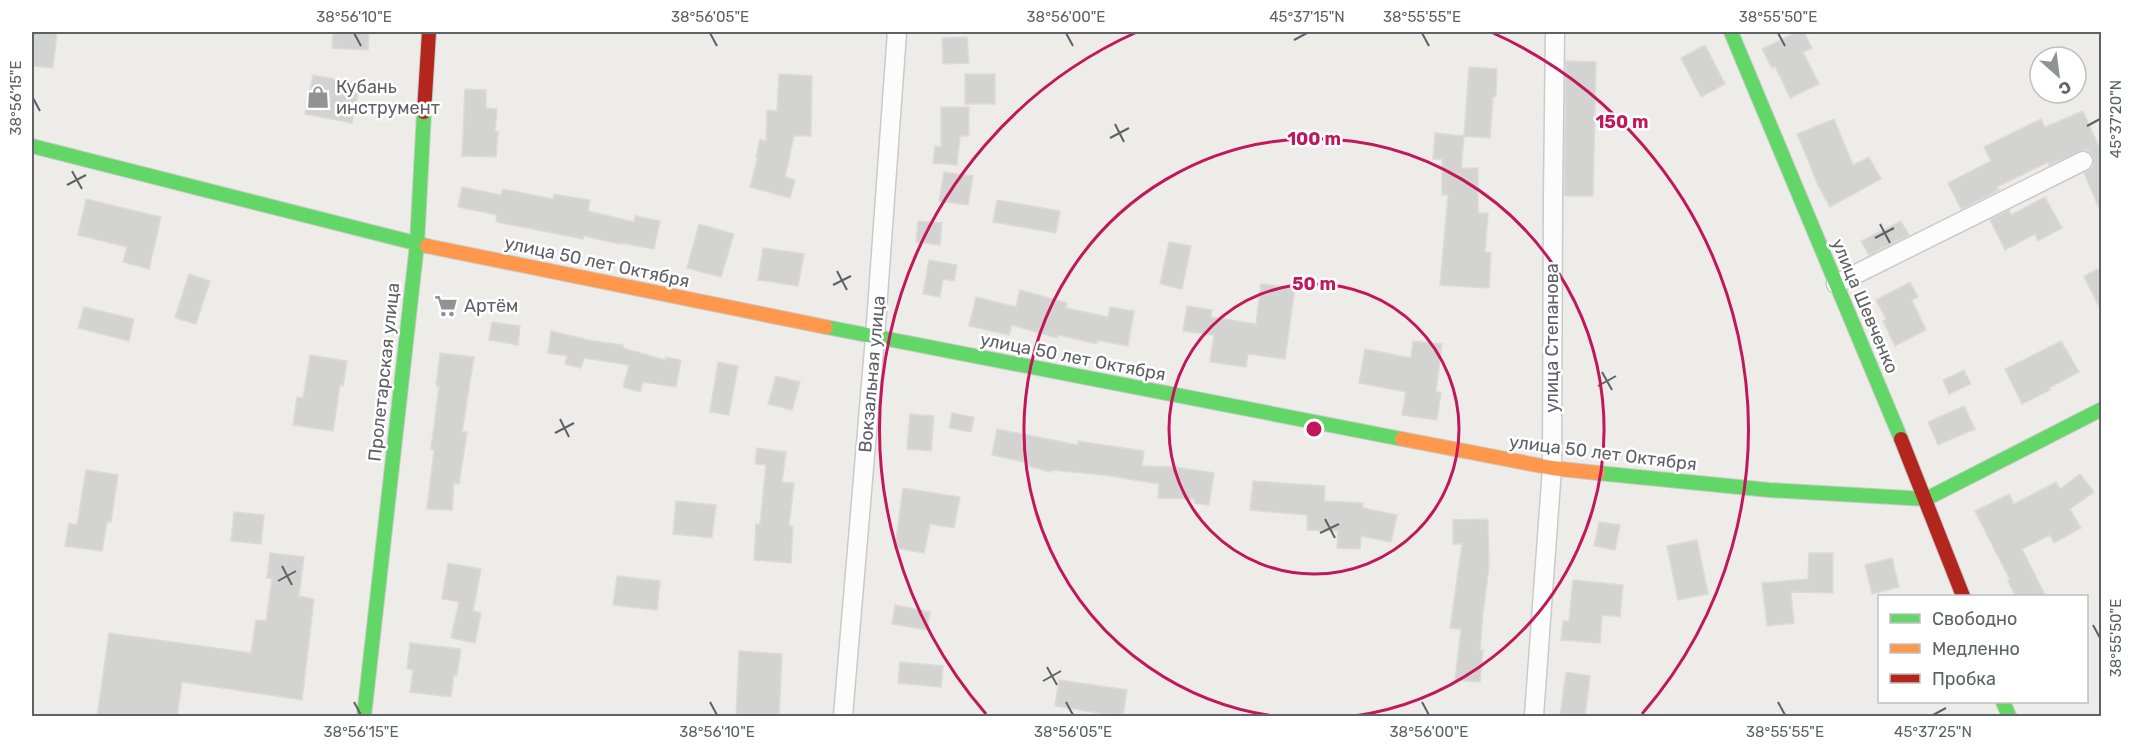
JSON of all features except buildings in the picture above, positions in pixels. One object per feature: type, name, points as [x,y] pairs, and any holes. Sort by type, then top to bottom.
[{"type":"street","name":"Пролетарская улица","points":[[364,717],[417,244],[429,32]]},
{"type":"street","name":"Вокзальная улица","points":[[843,717],[875,337],[897,32]]},
{"type":"street","name":"улица Степанова","points":[[1534,717],[1552,468],[1552,196],[1556,32]]},
{"type":"street","name":"улица Шевченко","points":[[1735,33],[1926,499],[1962,595]]},
{"type":"street","name":"улица 50 лет Октября","points":[[32,146],[417,244],[875,337],[1552,468],[1769,490],[1926,499]]},
{"type":"street","points":[[1836,284],[2083,161]]},
{"type":"street","points":[[1926,499],[2102,409]]},
{"type":"street","points":[[2003,703],[2009,717]]},
{"type":"traffic: fast","points":[[1731,32],[1901,439]]},
{"type":"traffic: fast","points":[[364,716],[417,244],[424,112]]},
{"type":"traffic: fast","points":[[32,146],[427,246]]},
{"type":"traffic: fast","points":[[826,327],[1402,439]]},
{"type":"traffic: fast","points":[[1598,473],[1769,490],[1926,499],[2102,409]]},
{"type":"traffic: fast","points":[[2003,703],[2009,716]]},
{"type":"traffic: slow","points":[[427,246],[826,327]]},
{"type":"traffic: slow","points":[[1402,439],[1552,468],[1598,473]]},
{"type":"traffic: jam","points":[[424,112],[429,32]]},
{"type":"traffic: jam","points":[[1901,439],[1963,595]]},
{"type":"place","name":"Кубань инструмент","points":[[318,97]]},
{"type":"place","name":"Артём","points":[[446,306]]}]
